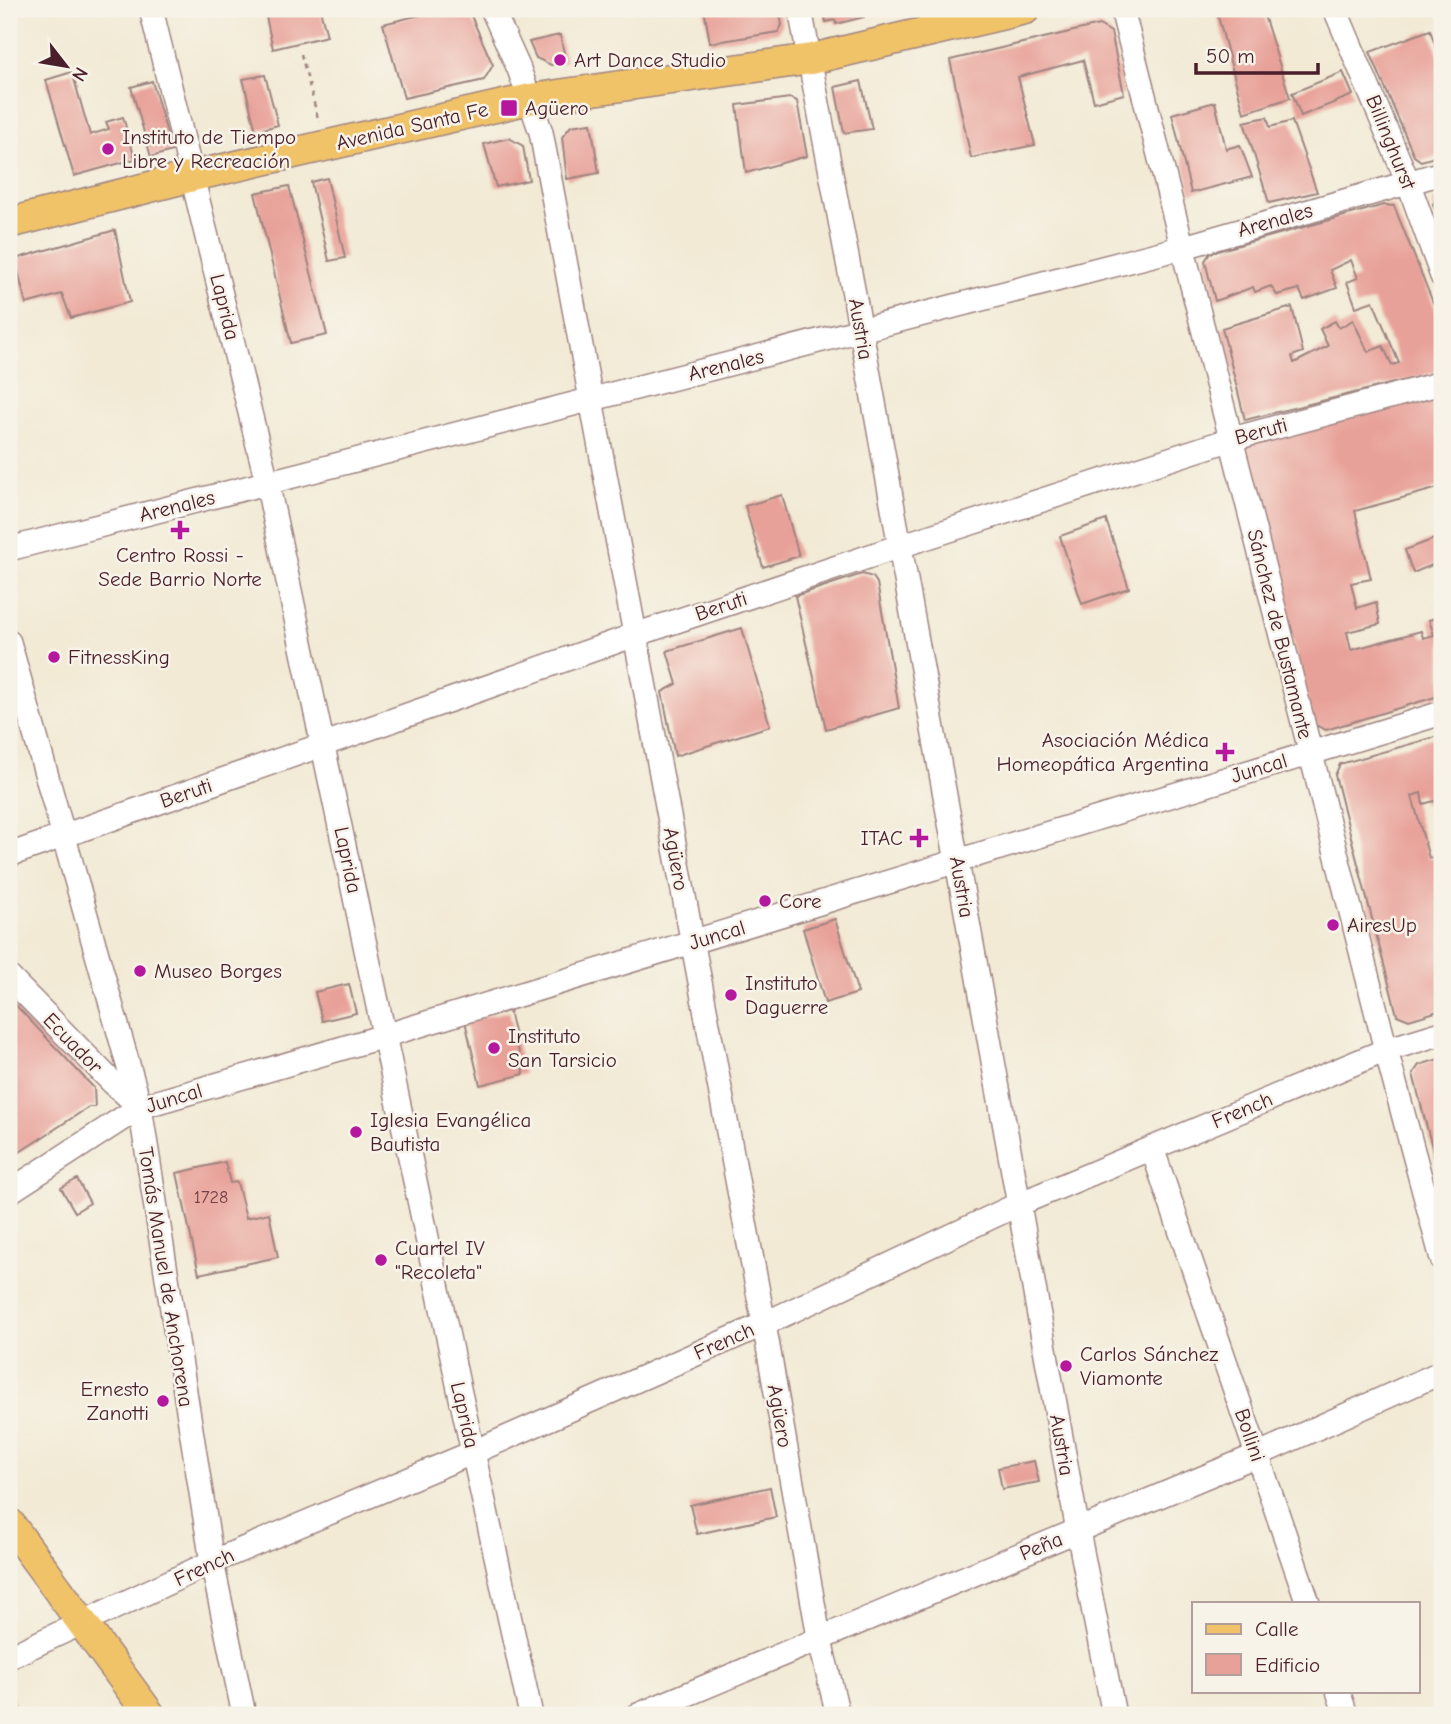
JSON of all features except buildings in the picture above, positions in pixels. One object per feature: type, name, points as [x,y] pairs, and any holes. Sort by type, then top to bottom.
[{"type":"main road","name":"Avenida Santa Fe","points":[[9,223],[193,176],[530,99],[811,59],[1025,9]]},
{"type":"main road","points":[[9,1523],[150,1715]]},
{"type":"street","name":"Laprida","points":[[151,9],[267,482],[531,1715]]},
{"type":"street","name":"Agüero","points":[[492,9],[541,132],[764,1324],[819,1637],[838,1715]]},
{"type":"street","name":"Austria","points":[[800,9],[862,331],[1078,1531],[1114,1715]]},
{"type":"street","name":"Sánchez de Bustamante","points":[[1122,9],[1385,1050],[1442,1259]]},
{"type":"street","name":"Billinghurst","points":[[1335,9],[1408,182],[1442,276]]},
{"type":"street","name":"Arenales","points":[[9,549],[1184,247],[1442,173]]},
{"type":"street","name":"Beruti","points":[[9,855],[635,635],[900,546],[1232,439],[1442,383]]},
{"type":"street","name":"Tomás Manuel de Anchorena","points":[[9,642],[140,1107],[212,1562],[244,1715]]},
{"type":"street","name":"Juncal","points":[[9,1192],[140,1107],[384,1036],[1442,713]]},
{"type":"street","name":"Ecuador","points":[[9,977],[140,1107]]},
{"type":"street","points":[[78,1048],[90,1053],[106,1050],[112,1046],[118,1032]]},
{"type":"street","name":"French","points":[[9,1657],[212,1562],[474,1452],[764,1324],[1019,1204],[1385,1050],[1442,1033]]},
{"type":"street","name":"Bollini","points":[[1152,1148],[1308,1602]]},
{"type":"street","name":"Peña","points":[[638,1715],[1257,1455],[1442,1372]]},
{"type":"street","points":[[1338,1692],[1346,1715]]},
{"type":"path","points":[[301,54],[325,145]]},
{"type":"place","name":"Art Dance Studio","points":[[560,60]]},
{"type":"place","name":"Agüero","points":[[509,108]]},
{"type":"place","name":"Instituto de Tiempo Libre y Recreación","points":[[108,149]]},
{"type":"place","name":"Centro Rossi - Sede Barrio Norte","points":[[180,530]]},
{"type":"place","name":"FitnessKing","points":[[54,657]]},
{"type":"place","name":"Asociación Médica Homeopática Argentina","points":[[1225,752]]},
{"type":"place","name":"ITAC","points":[[919,838]]},
{"type":"place","name":"Core","points":[[765,901]]},
{"type":"place","name":"AiresUp","points":[[1333,925]]},
{"type":"place","name":"Museo Borges","points":[[140,971]]},
{"type":"place","name":"Instituto Daguerre","points":[[731,995]]},
{"type":"place","name":"Instituto San Tarsicio","points":[[494,1048]]},
{"type":"place","name":"Iglesia Evangélica Bautista","points":[[356,1132]]},
{"type":"place","name":"Cuartel IV \"Recoleta\"","points":[[381,1260]]},
{"type":"place","name":"Carlos Sánchez Viamonte","points":[[1066,1366]]},
{"type":"place","name":"Ernesto Zanotti","points":[[163,1401]]}]
